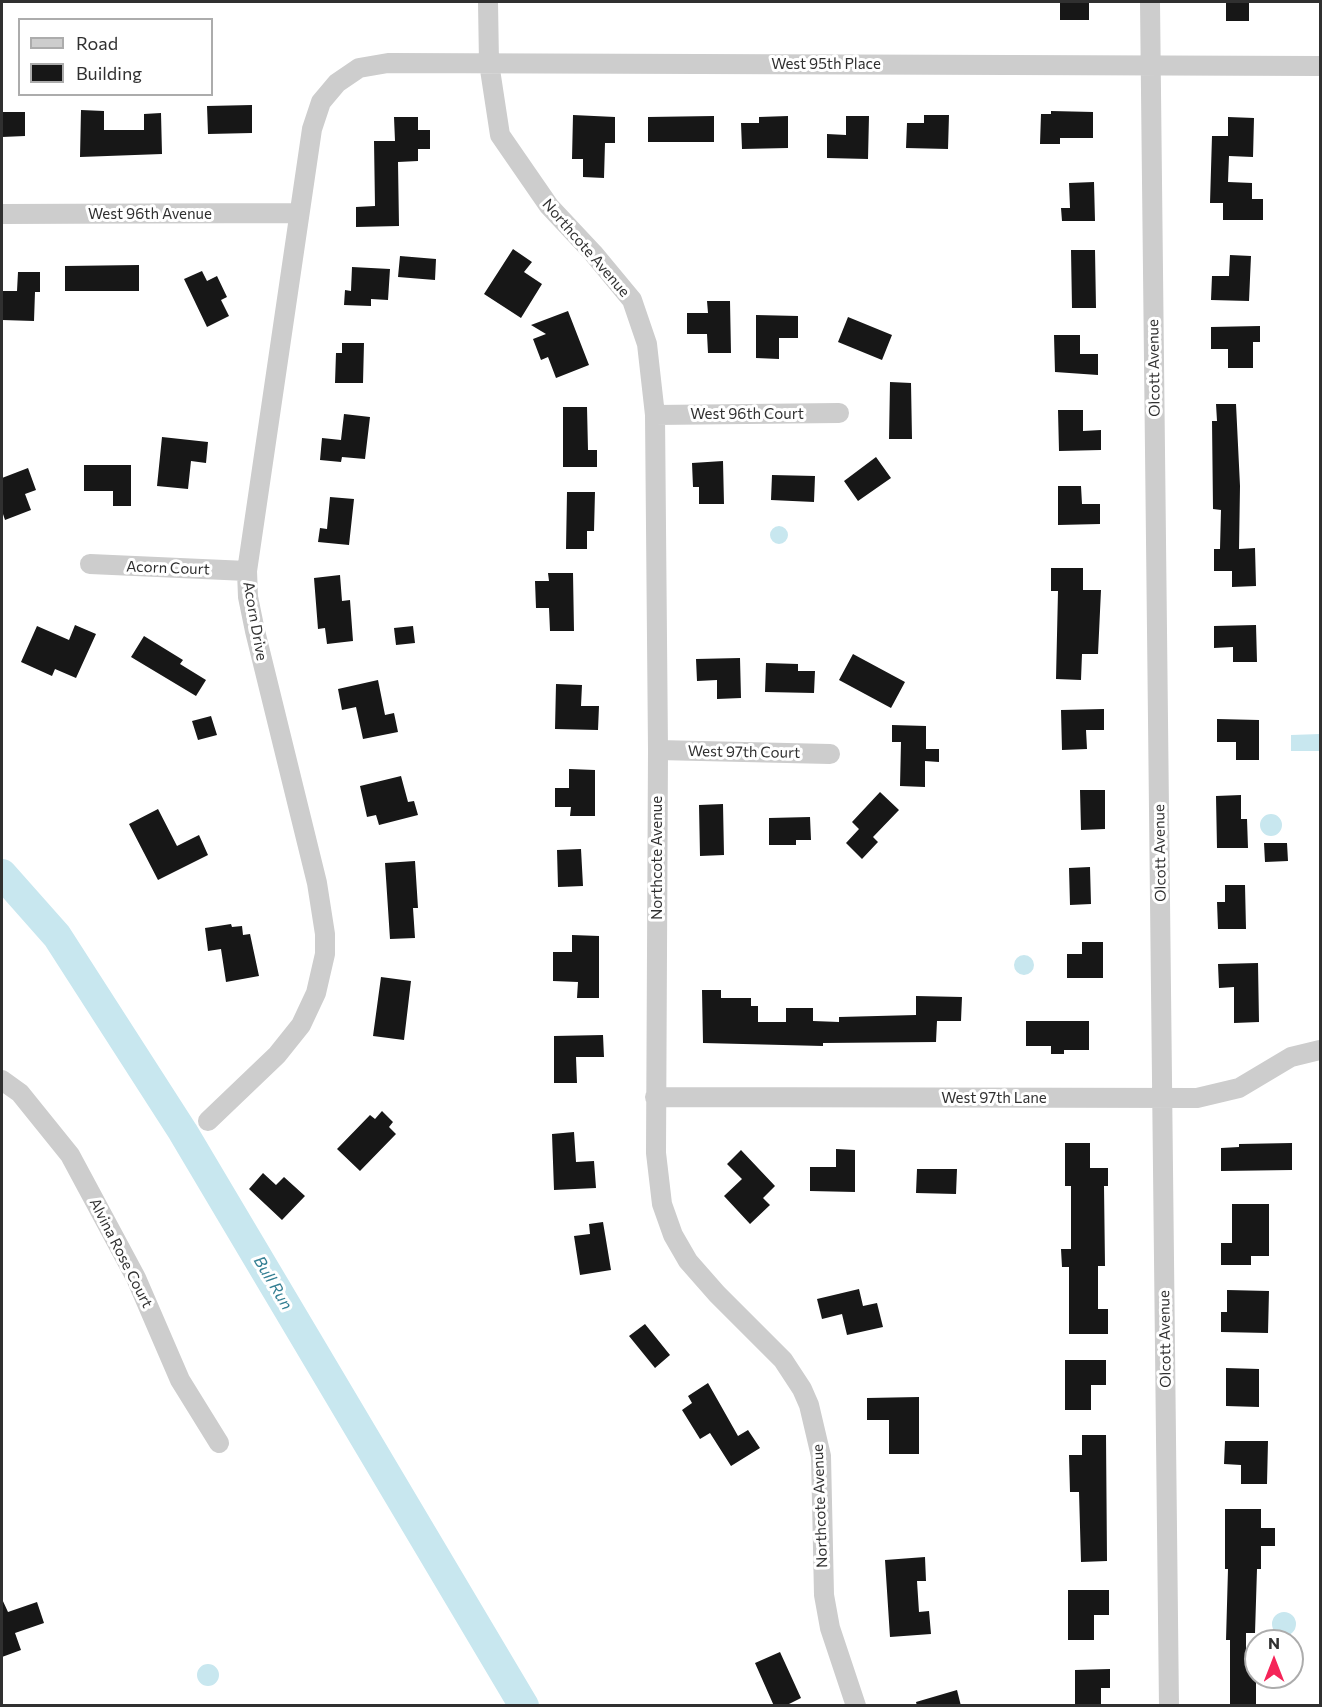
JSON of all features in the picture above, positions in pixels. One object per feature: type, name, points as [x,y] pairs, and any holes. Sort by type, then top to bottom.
[{"type":"street","name":"Northcote Avenue","points":[[488,2],[489,63],[500,135],[549,206],[593,253],[632,300],[647,344],[655,415],[658,750],[655,1097],[658,1188],[673,1234],[697,1273],[783,1360],[802,1389],[815,1422],[821,1456],[824,1595],[830,1628],[856,1706]]},
{"type":"street","name":"Olcott Avenue","points":[[1150,2],[1169,1706]]},
{"type":"street","name":"West 95th Place","points":[[337,83],[346,75],[373,64],[1320,66]]},
{"type":"street","name":"Acorn Drive","points":[[208,1121],[277,1055],[301,1025],[316,993],[325,954],[325,934],[317,883],[255,631],[248,597],[247,571],[298,213],[315,114],[321,102],[337,83]]},
{"type":"street","name":"West 96th Avenue","points":[[2,214],[298,213]]},
{"type":"street","name":"West 96th Court","points":[[655,415],[839,413]]},
{"type":"street","name":"Acorn Court","points":[[90,564],[247,571]]},
{"type":"street","name":"West 97th Court","points":[[658,750],[830,754]]},
{"type":"street","name":"West 97th Lane","points":[[655,1097],[1197,1098],[1227,1093],[1252,1083],[1291,1057],[1320,1050]]},
{"type":"street","name":"Alvina Rose Court","points":[[2,1080],[31,1105],[70,1155],[136,1278],[180,1380],[219,1443]]},
{"type":"water","points":[[779,526],[785,529],[788,535],[785,541],[779,544],[773,541],[770,535],[773,529]]},
{"type":"water","points":[[1320,734],[1320,751],[1291,751],[1291,735]]},
{"type":"water","points":[[1271,814],[1281,821],[1282,825],[1275,835],[1271,836],[1261,829],[1260,825],[1267,815]]},
{"type":"water","points":[[1024,955],[1031,958],[1034,965],[1031,972],[1024,975],[1017,972],[1014,965],[1017,958]]},
{"type":"water","points":[[1279,1613],[1289,1613],[1295,1619],[1295,1629],[1273,1629],[1273,1619]]},
{"type":"water","points":[[208,1664],[216,1667],[219,1675],[216,1683],[208,1686],[200,1683],[197,1675],[200,1667]]},
{"type":"building","points":[[1060,2],[1089,2],[1089,20],[1060,20]]},
{"type":"building","points":[[1226,2],[1249,2],[1249,21],[1226,21]]},
{"type":"building","points":[[252,105],[252,133],[208,134],[207,106]]},
{"type":"building","points":[[81,110],[104,111],[104,130],[144,130],[144,114],[161,113],[162,154],[80,157]]},
{"type":"building","points":[[1051,111],[1093,112],[1093,138],[1060,138],[1060,144],[1040,144],[1041,114],[1051,114]]},
{"type":"building","points":[[2,112],[25,112],[25,136],[2,137]]},
{"type":"building","points":[[573,115],[615,117],[615,143],[605,143],[604,178],[583,177],[583,159],[572,159]]},
{"type":"building","points":[[924,115],[949,115],[948,149],[906,148],[907,123],[924,123]]},
{"type":"building","points":[[714,116],[714,142],[648,142],[648,117]]},
{"type":"building","points":[[788,116],[788,148],[742,149],[741,123],[759,123],[759,117]]},
{"type":"building","points":[[846,116],[869,116],[868,159],[827,158],[827,134],[846,135]]},
{"type":"building","points":[[394,117],[418,117],[418,130],[430,130],[430,149],[418,149],[418,161],[398,162],[399,226],[356,227],[356,207],[375,206],[374,141],[395,141]]},
{"type":"building","points":[[1228,117],[1254,118],[1253,157],[1229,156],[1228,182],[1252,183],[1252,199],[1263,199],[1263,220],[1223,220],[1223,203],[1210,203],[1212,136],[1228,136]]},
{"type":"building","points":[[1094,182],[1095,221],[1062,221],[1061,208],[1070,208],[1069,183]]},
{"type":"building","points":[[513,249],[532,262],[524,272],[542,284],[521,318],[484,294]]},
{"type":"building","points":[[1071,250],[1095,250],[1096,308],[1072,308]]},
{"type":"building","points":[[1230,255],[1251,256],[1249,301],[1211,300],[1212,276],[1229,276]]},
{"type":"building","points":[[400,256],[436,259],[435,280],[398,277]]},
{"type":"building","points":[[139,265],[139,291],[65,291],[65,266]]},
{"type":"building","points":[[352,267],[390,269],[388,300],[371,299],[371,306],[344,305],[345,290],[351,291]]},
{"type":"building","points":[[202,271],[207,281],[217,276],[227,297],[221,300],[229,316],[207,327],[184,279]]},
{"type":"building","points":[[18,272],[40,272],[40,292],[35,292],[34,321],[2,320],[2,291],[17,291]]},
{"type":"building","points":[[707,301],[730,301],[731,353],[708,353],[707,334],[687,334],[687,313],[708,313]]},
{"type":"building","points":[[568,311],[589,365],[556,378],[548,357],[541,360],[533,339],[546,334],[531,325]]},
{"type":"building","points":[[756,315],[798,316],[798,338],[779,338],[779,359],[756,358]]},
{"type":"building","points":[[848,317],[892,335],[882,360],[838,342]]},
{"type":"building","points":[[1260,326],[1260,342],[1253,342],[1253,368],[1228,368],[1228,349],[1211,349],[1211,327]]},
{"type":"building","points":[[1054,335],[1080,335],[1080,354],[1098,354],[1098,375],[1055,372]]},
{"type":"building","points":[[342,343],[364,343],[363,383],[335,383],[336,353],[342,353]]},
{"type":"building","points":[[890,382],[911,383],[912,439],[889,439]]},
{"type":"building","points":[[1216,404],[1236,404],[1240,486],[1239,549],[1255,548],[1256,586],[1232,587],[1232,571],[1214,571],[1214,549],[1220,549],[1221,510],[1213,509],[1212,421],[1217,421]]},
{"type":"building","points":[[563,407],[587,407],[588,450],[597,450],[597,467],[563,467]]},
{"type":"building","points":[[1058,410],[1083,410],[1083,431],[1101,430],[1101,450],[1059,451]]},
{"type":"building","points":[[344,414],[370,417],[365,459],[342,457],[341,462],[320,460],[322,438],[341,440]]},
{"type":"building","points":[[162,437],[208,442],[206,463],[191,461],[188,489],[157,486]]},
{"type":"building","points":[[876,457],[891,478],[858,501],[844,481]]},
{"type":"building","points":[[723,461],[724,504],[699,504],[699,487],[693,487],[692,463]]},
{"type":"building","points":[[84,465],[131,465],[131,506],[113,506],[113,491],[84,491]]},
{"type":"building","points":[[28,468],[36,490],[25,494],[31,510],[5,520],[2,511],[2,478]]},
{"type":"building","points":[[772,475],[815,476],[814,502],[771,500]]},
{"type":"building","points":[[1058,486],[1081,486],[1082,504],[1100,504],[1100,524],[1058,525]]},
{"type":"building","points":[[567,492],[595,492],[594,531],[587,531],[587,549],[566,549]]},
{"type":"building","points":[[330,497],[354,499],[349,545],[318,542],[320,528],[327,529]]},
{"type":"building","points":[[1051,568],[1083,568],[1083,590],[1101,590],[1098,654],[1082,654],[1081,680],[1056,679],[1058,591],[1051,591]]},
{"type":"building","points":[[548,573],[573,573],[574,631],[550,631],[549,608],[536,608],[535,581],[549,581]]},
{"type":"building","points":[[340,575],[342,601],[350,600],[353,641],[327,644],[325,628],[318,629],[314,578]]},
{"type":"building","points":[[75,625],[96,634],[76,678],[55,669],[52,676],[21,662],[37,626],[69,640]]},
{"type":"building","points":[[1256,625],[1257,662],[1233,662],[1233,647],[1214,648],[1214,626]]},
{"type":"building","points":[[413,626],[415,643],[396,645],[394,628]]},
{"type":"building","points":[[144,636],[183,660],[180,664],[206,680],[196,696],[131,657]]},
{"type":"building","points":[[853,654],[905,682],[891,708],[839,680]]},
{"type":"building","points":[[740,658],[741,698],[717,699],[717,680],[697,681],[696,659]]},
{"type":"building","points":[[766,663],[798,664],[798,671],[815,671],[814,693],[765,692]]},
{"type":"building","points":[[378,680],[385,715],[394,713],[398,732],[363,739],[356,707],[342,710],[338,689]]},
{"type":"building","points":[[556,684],[582,685],[581,706],[599,706],[598,730],[555,729]]},
{"type":"building","points":[[1104,709],[1104,730],[1086,730],[1087,749],[1062,750],[1061,710]]},
{"type":"building","points":[[211,716],[217,735],[198,740],[192,721]]},
{"type":"building","points":[[1217,719],[1259,720],[1259,760],[1236,760],[1236,742],[1217,742]]},
{"type":"building","points":[[892,725],[926,726],[926,749],[939,749],[939,762],[925,761],[925,787],[900,786],[901,742],[892,742]]},
{"type":"building","points":[[569,769],[595,770],[595,816],[570,816],[571,807],[555,807],[555,788],[569,788]]},
{"type":"building","points":[[401,776],[408,802],[414,801],[418,815],[379,825],[376,815],[367,817],[360,786]]},
{"type":"building","points":[[1080,790],[1105,790],[1105,829],[1081,830]]},
{"type":"building","points":[[880,792],[899,810],[873,837],[878,842],[862,859],[846,843],[859,829],[852,822]]},
{"type":"building","points":[[1241,795],[1241,819],[1247,819],[1248,848],[1217,848],[1216,796]]},
{"type":"building","points":[[723,804],[724,855],[700,856],[699,805]]},
{"type":"building","points":[[158,809],[177,846],[199,835],[208,855],[158,880],[129,824]]},
{"type":"building","points":[[810,817],[811,840],[796,840],[796,845],[769,845],[769,818]]},
{"type":"building","points":[[1264,843],[1287,843],[1288,861],[1265,862]]},
{"type":"building","points":[[581,849],[583,886],[558,887],[557,850]]},
{"type":"building","points":[[415,861],[418,908],[413,908],[415,938],[390,939],[385,863]]},
{"type":"building","points":[[1090,867],[1091,904],[1070,905],[1069,868]]},
{"type":"building","points":[[1225,885],[1245,885],[1246,929],[1218,929],[1217,902],[1225,902]]},
{"type":"building","points":[[231,924],[232,927],[242,926],[243,935],[250,934],[259,976],[226,982],[221,949],[208,951],[205,928]]},
{"type":"building","points":[[572,935],[599,936],[599,998],[577,998],[578,982],[553,981],[553,952],[572,952]]},
{"type":"building","points":[[1082,942],[1103,942],[1103,978],[1067,978],[1067,954],[1082,954]]},
{"type":"building","points":[[1258,963],[1259,1022],[1234,1023],[1234,987],[1219,988],[1218,964]]},
{"type":"building","points":[[381,977],[411,981],[404,1040],[373,1036]]},
{"type":"building","points":[[702,990],[721,990],[721,998],[751,998],[751,1006],[758,1006],[758,1022],[786,1022],[786,1008],[813,1008],[813,1021],[839,1022],[839,1017],[916,1015],[916,996],[962,997],[961,1021],[937,1021],[936,1042],[823,1043],[823,1046],[703,1043]]},
{"type":"building","points":[[1026,1021],[1089,1021],[1089,1050],[1064,1050],[1064,1054],[1051,1054],[1051,1046],[1026,1046]]},
{"type":"building","points":[[603,1035],[604,1057],[576,1057],[577,1083],[554,1083],[554,1036]]},
{"type":"building","points":[[382,1111],[393,1122],[389,1127],[396,1134],[360,1171],[337,1149],[370,1115],[375,1119]]},
{"type":"building","points":[[574,1132],[576,1162],[594,1161],[596,1188],[554,1190],[552,1134]]},
{"type":"building","points":[[1065,1143],[1090,1143],[1090,1168],[1108,1168],[1108,1186],[1104,1186],[1105,1266],[1098,1266],[1098,1309],[1108,1309],[1108,1334],[1069,1334],[1069,1267],[1062,1267],[1061,1249],[1071,1249],[1071,1186],[1065,1186]]},
{"type":"building","points":[[1292,1143],[1292,1170],[1221,1171],[1221,1148],[1239,1147],[1239,1144]]},
{"type":"building","points":[[836,1149],[855,1150],[855,1192],[810,1191],[810,1167],[836,1167]]},
{"type":"building","points":[[741,1150],[775,1186],[763,1198],[770,1205],[750,1224],[724,1196],[742,1179],[727,1164]]},
{"type":"building","points":[[917,1169],[957,1169],[956,1194],[916,1193]]},
{"type":"building","points":[[263,1173],[276,1185],[284,1177],[305,1196],[282,1220],[249,1189]]},
{"type":"building","points":[[1232,1204],[1269,1204],[1269,1256],[1251,1256],[1251,1265],[1221,1265],[1221,1243],[1232,1243]]},
{"type":"building","points":[[603,1222],[611,1270],[580,1275],[574,1236],[590,1234],[589,1224]]},
{"type":"building","points":[[859,1289],[863,1306],[877,1303],[883,1327],[847,1335],[842,1314],[822,1319],[817,1299]]},
{"type":"building","points":[[1227,1290],[1269,1291],[1268,1333],[1221,1332],[1221,1312],[1227,1312]]},
{"type":"building","points":[[645,1324],[670,1355],[655,1368],[629,1336]]},
{"type":"building","points":[[1065,1360],[1106,1360],[1106,1385],[1091,1385],[1091,1410],[1065,1410]]},
{"type":"building","points":[[1226,1368],[1259,1369],[1259,1407],[1226,1406]]},
{"type":"building","points":[[708,1383],[738,1436],[748,1430],[760,1448],[731,1466],[710,1433],[700,1439],[682,1410],[692,1403],[688,1396]]},
{"type":"building","points":[[919,1397],[919,1454],[889,1454],[889,1420],[867,1420],[867,1398]]},
{"type":"building","points":[[1082,1435],[1106,1435],[1107,1561],[1081,1562],[1079,1492],[1070,1492],[1069,1455],[1082,1455]]},
{"type":"building","points":[[1225,1441],[1268,1441],[1267,1484],[1241,1484],[1241,1465],[1224,1464]]},
{"type":"building","points":[[1225,1509],[1261,1509],[1261,1528],[1275,1528],[1275,1546],[1261,1546],[1261,1569],[1257,1569],[1255,1629],[1244,1629],[1244,1689],[1256,1689],[1256,1706],[1230,1706],[1230,1640],[1226,1640],[1228,1569],[1225,1569]]},
{"type":"building","points":[[925,1557],[926,1581],[917,1581],[919,1612],[929,1611],[931,1634],[890,1637],[885,1560]]},
{"type":"building","points":[[1068,1590],[1109,1590],[1109,1615],[1094,1615],[1094,1640],[1068,1640]]},
{"type":"building","points":[[2,1599],[8,1612],[37,1602],[44,1623],[15,1633],[21,1650],[2,1657]]},
{"type":"building","points":[[780,1652],[801,1698],[785,1706],[774,1706],[755,1663]]},
{"type":"building","points":[[1110,1669],[1110,1688],[1101,1688],[1101,1706],[1075,1706],[1075,1670]]},
{"type":"building","points":[[957,1690],[961,1706],[917,1706],[916,1702]]},
{"type":"waterway","name":"Bull Run","points":[[2,874],[57,936],[183,1132],[524,1706]]}]
